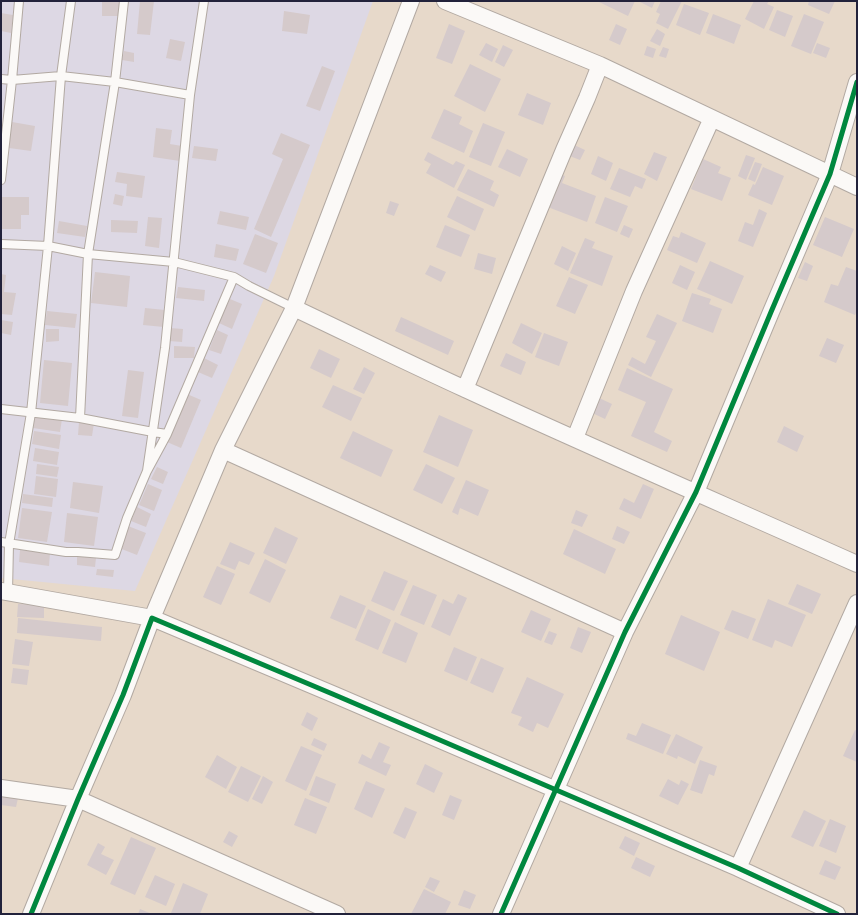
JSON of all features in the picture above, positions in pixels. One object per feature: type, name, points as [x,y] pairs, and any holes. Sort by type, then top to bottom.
[{"type":"street","points":[[31,914],[123,694],[152,618],[223,450],[294,308],[411,1]]},
{"type":"street","points":[[445,1],[600,65],[857,187]]},
{"type":"street","points":[[465,389],[600,65]]},
{"type":"street","points":[[501,914],[625,632],[696,492],[830,174],[857,82]]},
{"type":"street","points":[[575,438],[634,291],[712,118]]},
{"type":"street","points":[[294,308],[465,389],[857,564]]},
{"type":"street","points":[[223,450],[625,632]]},
{"type":"street","points":[[4,592],[152,618],[738,868],[828,912]]},
{"type":"street","points":[[738,868],[857,603]]},
{"type":"street","points":[[1,788],[78,799],[337,914]]},
{"type":"lane","points":[[1,180],[19,1]]},
{"type":"lane","points":[[4,592],[5,543],[31,413],[48,246],[61,76],[71,1]]},
{"type":"lane","points":[[80,418],[88,254],[115,82],[124,1]]},
{"type":"lane","points":[[147,471],[165,348],[190,95],[204,1]]},
{"type":"lane","points":[[1,79],[12,80],[61,76],[115,82],[190,95]]},
{"type":"lane","points":[[1,244],[48,246],[88,254],[174,262],[234,277],[294,308]]},
{"type":"lane","points":[[5,543],[66,552],[115,555],[127,518],[147,471],[167,434],[234,277]]},
{"type":"lane","points":[[1,409],[80,418],[167,434]]},
{"type":"shaded area","points":[[1,1],[373,1],[274,276],[135,591],[1,578]]},
{"type":"building","points":[[102,1],[119,1],[119,16],[102,16]]},
{"type":"building","points":[[140,1],[154,1],[150,35],[137,34]]},
{"type":"building","points":[[597,1],[635,1],[628,16]]},
{"type":"building","points":[[638,1],[655,1],[652,8]]},
{"type":"building","points":[[661,1],[682,1],[668,29],[656,23],[660,14],[656,12]]},
{"type":"building","points":[[754,1],[769,1],[767,4],[774,7],[764,29],[745,19]]},
{"type":"building","points":[[809,1],[835,1],[829,14],[808,5]]},
{"type":"building","points":[[684,4],[709,13],[700,35],[676,25]]},
{"type":"building","points":[[777,10],[793,16],[785,37],[769,30]]},
{"type":"building","points":[[284,11],[310,15],[307,34],[282,31]]},
{"type":"building","points":[[1,13],[13,15],[11,33],[1,31]]},
{"type":"building","points":[[713,14],[741,25],[734,44],[706,33]]},
{"type":"building","points":[[804,14],[824,22],[811,54],[791,46]]},
{"type":"building","points":[[449,24],[465,31],[452,64],[436,58]]},
{"type":"building","points":[[616,24],[627,29],[620,45],[609,40]]},
{"type":"building","points":[[657,29],[665,34],[660,46],[650,41]]},
{"type":"building","points":[[170,39],[185,42],[181,61],[166,58]]},
{"type":"building","points":[[486,43],[498,49],[492,62],[479,55]]},
{"type":"building","points":[[817,43],[830,48],[826,58],[813,53]]},
{"type":"building","points":[[503,45],[513,50],[504,67],[495,62]]},
{"type":"building","points":[[647,46],[656,49],[653,58],[644,55]]},
{"type":"building","points":[[663,47],[669,49],[666,58],[659,56]]},
{"type":"building","points":[[124,51],[134,53],[134,62],[122,60]]},
{"type":"building","points":[[470,64],[501,79],[485,112],[454,96]]},
{"type":"building","points":[[322,66],[335,71],[320,111],[306,106]]},
{"type":"building","points":[[527,93],[551,103],[543,125],[518,115]]},
{"type":"building","points":[[444,109],[462,117],[459,124],[473,131],[464,153],[431,138]]},
{"type":"building","points":[[12,122],[35,126],[31,151],[9,148]]},
{"type":"building","points":[[483,123],[505,132],[491,166],[469,157]]},
{"type":"building","points":[[156,128],[172,130],[170,144],[182,146],[180,161],[153,157]]},
{"type":"building","points":[[281,133],[310,145],[271,237],[254,229],[283,159],[272,154]]},
{"type":"building","points":[[572,144],[585,150],[580,160],[567,155]]},
{"type":"building","points":[[194,146],[218,149],[216,161],[192,158]]},
{"type":"building","points":[[507,149],[528,159],[520,177],[498,167]]},
{"type":"building","points":[[428,152],[453,165],[456,161],[465,165],[454,188],[426,173],[431,164],[424,160]]},
{"type":"building","points":[[654,152],[667,157],[657,181],[644,174]]},
{"type":"building","points":[[746,155],[755,158],[746,180],[738,176]]},
{"type":"building","points":[[598,156],[613,163],[606,181],[591,174]]},
{"type":"building","points":[[703,159],[721,167],[718,173],[731,178],[722,201],[691,189]]},
{"type":"building","points":[[755,162],[762,164],[755,182],[748,179]]},
{"type":"building","points":[[763,167],[784,176],[772,205],[748,195],[753,184],[755,185]]},
{"type":"building","points":[[619,168],[646,179],[642,189],[635,186],[630,197],[610,189]]},
{"type":"building","points":[[468,169],[494,181],[490,190],[499,195],[494,207],[457,190]]},
{"type":"building","points":[[117,172],[145,176],[142,198],[126,196],[127,184],[115,182]]},
{"type":"building","points":[[558,173],[565,176],[562,183],[596,196],[587,222],[545,206]]},
{"type":"building","points":[[115,194],[124,196],[122,206],[113,204]]},
{"type":"building","points":[[457,196],[484,209],[475,231],[447,217]]},
{"type":"building","points":[[2,197],[29,197],[29,215],[21,215],[21,229],[2,229]]},
{"type":"building","points":[[605,197],[628,206],[617,232],[595,223]]},
{"type":"building","points":[[390,201],[399,204],[394,216],[386,213]]},
{"type":"building","points":[[759,209],[767,213],[753,247],[738,241],[745,222],[753,225]]},
{"type":"building","points":[[220,211],[249,217],[246,230],[217,224]]},
{"type":"building","points":[[148,217],[162,218],[159,248],[145,246]]},
{"type":"building","points":[[825,217],[854,229],[842,257],[813,245]]},
{"type":"building","points":[[111,220],[138,221],[137,233],[111,232]]},
{"type":"building","points":[[59,221],[87,226],[85,237],[57,233]]},
{"type":"building","points":[[445,225],[470,235],[461,257],[436,247]]},
{"type":"building","points":[[624,225],[633,229],[629,238],[620,234]]},
{"type":"building","points":[[681,232],[706,243],[697,263],[667,250],[673,236],[679,238]]},
{"type":"building","points":[[255,234],[278,243],[266,273],[243,264]]},
{"type":"building","points":[[585,238],[595,242],[592,248],[613,256],[602,286],[570,273]]},
{"type":"building","points":[[216,244],[239,249],[236,261],[214,257]]},
{"type":"building","points":[[562,246],[576,253],[568,271],[554,264]]},
{"type":"building","points":[[478,253],[496,258],[492,274],[474,269]]},
{"type":"building","points":[[710,261],[744,276],[732,304],[697,289]]},
{"type":"building","points":[[805,262],[813,266],[807,281],[798,278]]},
{"type":"building","points":[[430,265],[446,272],[441,282],[425,274]]},
{"type":"building","points":[[680,265],[695,272],[687,290],[672,283]]},
{"type":"building","points":[[846,267],[857,271],[857,311],[855,315],[824,302],[831,284],[838,286]]},
{"type":"building","points":[[95,272],[130,276],[127,307],[91,303]]},
{"type":"building","points":[[1,274],[6,275],[4,292],[16,293],[12,315],[1,314]]},
{"type":"building","points":[[569,277],[588,285],[575,314],[556,306]]},
{"type":"building","points":[[178,287],[205,290],[204,301],[176,298]]},
{"type":"building","points":[[692,293],[711,299],[709,304],[722,309],[713,333],[682,321]]},
{"type":"building","points":[[230,299],[242,304],[232,329],[219,323]]},
{"type":"building","points":[[145,308],[165,310],[164,327],[143,325]]},
{"type":"building","points":[[47,311],[77,314],[75,328],[45,325]]},
{"type":"building","points":[[657,314],[677,323],[651,377],[628,365],[632,357],[645,364],[656,341],[646,337]]},
{"type":"building","points":[[401,317],[454,341],[448,355],[395,331]]},
{"type":"building","points":[[1,320],[13,322],[11,335],[1,333]]},
{"type":"building","points":[[521,323],[542,333],[532,354],[512,343]]},
{"type":"building","points":[[170,328],[183,329],[182,342],[169,341]]},
{"type":"building","points":[[46,329],[59,329],[59,341],[46,342]]},
{"type":"building","points":[[217,330],[228,335],[221,354],[209,350]]},
{"type":"building","points":[[544,333],[568,342],[559,366],[535,357]]},
{"type":"building","points":[[827,338],[844,345],[836,363],[819,356]]},
{"type":"building","points":[[174,346],[195,347],[194,358],[174,358]]},
{"type":"building","points":[[319,349],[340,359],[331,378],[310,368]]},
{"type":"building","points":[[506,353],[526,362],[521,375],[500,366]]},
{"type":"building","points":[[204,358],[218,365],[212,378],[198,372]]},
{"type":"building","points":[[44,360],[72,363],[68,406],[40,403]]},
{"type":"building","points":[[364,367],[375,373],[364,394],[353,389]]},
{"type":"building","points":[[627,368],[673,389],[654,432],[672,441],[667,452],[631,436],[646,402],[618,390]]},
{"type":"building","points":[[128,370],[144,372],[138,418],[122,416]]},
{"type":"building","points":[[333,385],[362,398],[351,421],[322,407]]},
{"type":"building","points":[[187,394],[201,400],[181,448],[167,442]]},
{"type":"building","points":[[597,397],[612,404],[605,419],[590,412]]},
{"type":"building","points":[[35,415],[62,419],[60,432],[33,428]]},
{"type":"building","points":[[439,415],[473,430],[458,467],[423,452]]},
{"type":"building","points":[[79,422],[94,423],[92,436],[78,435]]},
{"type":"building","points":[[784,426],[804,436],[797,452],[777,442]]},
{"type":"building","points":[[34,431],[61,435],[59,449],[32,444]]},
{"type":"building","points":[[353,431],[393,450],[381,477],[340,458]]},
{"type":"building","points":[[35,448],[59,452],[57,465],[33,461]]},
{"type":"building","points":[[37,464],[59,467],[57,477],[36,474]]},
{"type":"building","points":[[426,464],[455,478],[442,504],[413,490]]},
{"type":"building","points":[[157,467],[168,472],[163,484],[151,479]]},
{"type":"building","points":[[36,476],[58,479],[56,497],[34,494]]},
{"type":"building","points":[[466,480],[489,490],[478,516],[460,508],[458,515],[452,512]]},
{"type":"building","points":[[73,482],[103,486],[99,513],[70,508]]},
{"type":"building","points":[[148,484],[162,490],[154,511],[139,505]]},
{"type":"building","points":[[643,484],[654,489],[641,519],[619,509],[624,498],[634,503]]},
{"type":"building","points":[[23,494],[53,498],[52,507],[22,503]]},
{"type":"building","points":[[137,507],[151,514],[146,527],[131,521]]},
{"type":"building","points":[[22,508],[52,512],[47,542],[18,538]]},
{"type":"building","points":[[576,510],[588,515],[582,527],[571,523]]},
{"type":"building","points":[[67,513],[98,517],[94,546],[64,542]]},
{"type":"building","points":[[128,526],[146,533],[137,555],[119,548]]},
{"type":"building","points":[[617,526],[630,532],[624,544],[612,539]]},
{"type":"building","points":[[275,527],[298,538],[286,564],[263,553]]},
{"type":"building","points":[[574,529],[616,549],[605,574],[563,554]]},
{"type":"building","points":[[230,542],[255,553],[249,565],[239,561],[235,570],[220,564]]},
{"type":"building","points":[[20,550],[50,553],[49,566],[19,562]]},
{"type":"building","points":[[77,556],[96,558],[95,567],[77,565]]},
{"type":"building","points":[[265,559],[286,570],[270,603],[249,593]]},
{"type":"building","points":[[217,566],[235,574],[221,605],[203,597]]},
{"type":"building","points":[[97,569],[114,570],[113,577],[96,575]]},
{"type":"building","points":[[384,571],[408,581],[394,611],[371,601]]},
{"type":"building","points":[[797,584],[821,594],[812,614],[788,604]]},
{"type":"building","points":[[413,585],[437,595],[424,625],[400,615]]},
{"type":"building","points":[[458,594],[467,598],[450,636],[431,627],[443,599],[453,604]]},
{"type":"building","points":[[340,595],[366,606],[356,629],[330,618]]},
{"type":"building","points":[[768,599],[806,615],[792,647],[775,640],[772,648],[752,640]]},
{"type":"building","points":[[18,604],[44,605],[44,618],[17,617]]},
{"type":"building","points":[[368,609],[391,620],[378,650],[355,640]]},
{"type":"building","points":[[531,610],[551,619],[541,641],[521,632]]},
{"type":"building","points":[[732,610],[756,619],[748,639],[724,629]]},
{"type":"building","points":[[681,615],[720,632],[704,671],[665,654]]},
{"type":"building","points":[[18,618],[102,627],[101,641],[17,633]]},
{"type":"building","points":[[395,622],[418,633],[406,663],[382,653]]},
{"type":"building","points":[[578,627],[591,632],[582,653],[570,648]]},
{"type":"building","points":[[549,631],[557,634],[552,645],[544,642]]},
{"type":"building","points":[[15,639],[33,642],[29,666],[12,664]]},
{"type":"building","points":[[454,647],[477,657],[467,681],[444,671]]},
{"type":"building","points":[[481,658],[504,668],[493,693],[470,683]]},
{"type":"building","points":[[13,668],[29,670],[27,685],[11,683]]},
{"type":"building","points":[[527,677],[564,694],[548,728],[537,723],[533,732],[518,725],[522,717],[511,713]]},
{"type":"building","points":[[307,712],[318,718],[312,731],[301,725]]},
{"type":"building","points":[[642,723],[671,735],[663,754],[626,739],[628,733],[636,736]]},
{"type":"building","points":[[855,730],[857,731],[857,762],[843,756]]},
{"type":"building","points":[[676,734],[703,747],[695,764],[678,756],[677,759],[666,754]]},
{"type":"building","points":[[314,738],[327,744],[324,751],[311,745]]},
{"type":"building","points":[[379,742],[390,747],[383,762],[391,765],[386,776],[358,763],[362,754],[371,759]]},
{"type":"building","points":[[301,746],[322,755],[306,791],[285,781]]},
{"type":"building","points":[[217,755],[237,767],[226,789],[205,777]]},
{"type":"building","points":[[700,760],[717,766],[714,776],[709,774],[702,794],[690,790]]},
{"type":"building","points":[[425,764],[443,773],[434,793],[416,784]]},
{"type":"building","points":[[241,766],[261,776],[248,802],[228,792]]},
{"type":"building","points":[[263,776],[273,782],[262,804],[252,799]]},
{"type":"building","points":[[316,776],[336,784],[329,803],[309,795]]},
{"type":"building","points":[[668,779],[679,785],[681,780],[689,784],[678,805],[659,796]]},
{"type":"building","points":[[366,781],[385,789],[372,818],[354,809]]},
{"type":"building","points":[[450,795],[462,800],[454,820],[442,815]]},
{"type":"building","points":[[1,796],[18,798],[16,807],[1,805]]},
{"type":"building","points":[[305,798],[327,807],[316,834],[294,825]]},
{"type":"building","points":[[405,807],[417,812],[405,839],[393,833]]},
{"type":"building","points":[[804,810],[826,821],[813,847],[791,837]]},
{"type":"building","points":[[830,819],[846,826],[836,853],[819,846]]},
{"type":"building","points":[[229,831],[238,836],[232,847],[223,842]]},
{"type":"building","points":[[625,836],[640,843],[634,856],[619,848]]},
{"type":"building","points":[[131,837],[156,848],[135,895],[110,884]]},
{"type":"building","points":[[98,843],[105,847],[101,854],[114,860],[106,875],[87,865]]},
{"type":"building","points":[[636,857],[655,866],[650,877],[631,868]]},
{"type":"building","points":[[825,860],[841,867],[835,880],[819,874]]},
{"type":"building","points":[[155,875],[175,884],[166,906],[145,897]]},
{"type":"building","points":[[430,877],[440,881],[434,892],[425,887]]},
{"type":"building","points":[[183,883],[208,894],[200,914],[171,913]]},
{"type":"building","points":[[424,889],[451,902],[445,914],[411,914]]},
{"type":"building","points":[[464,890],[476,895],[470,909],[458,905]]},
{"type":"building","points":[[140,909],[152,914],[138,914]]},
{"type":"cycle path","points":[[501,914],[625,632],[696,492],[830,174],[857,82]]},
{"type":"cycle path","points":[[31,914],[78,799],[123,695],[152,618],[738,868],[837,914]]}]
